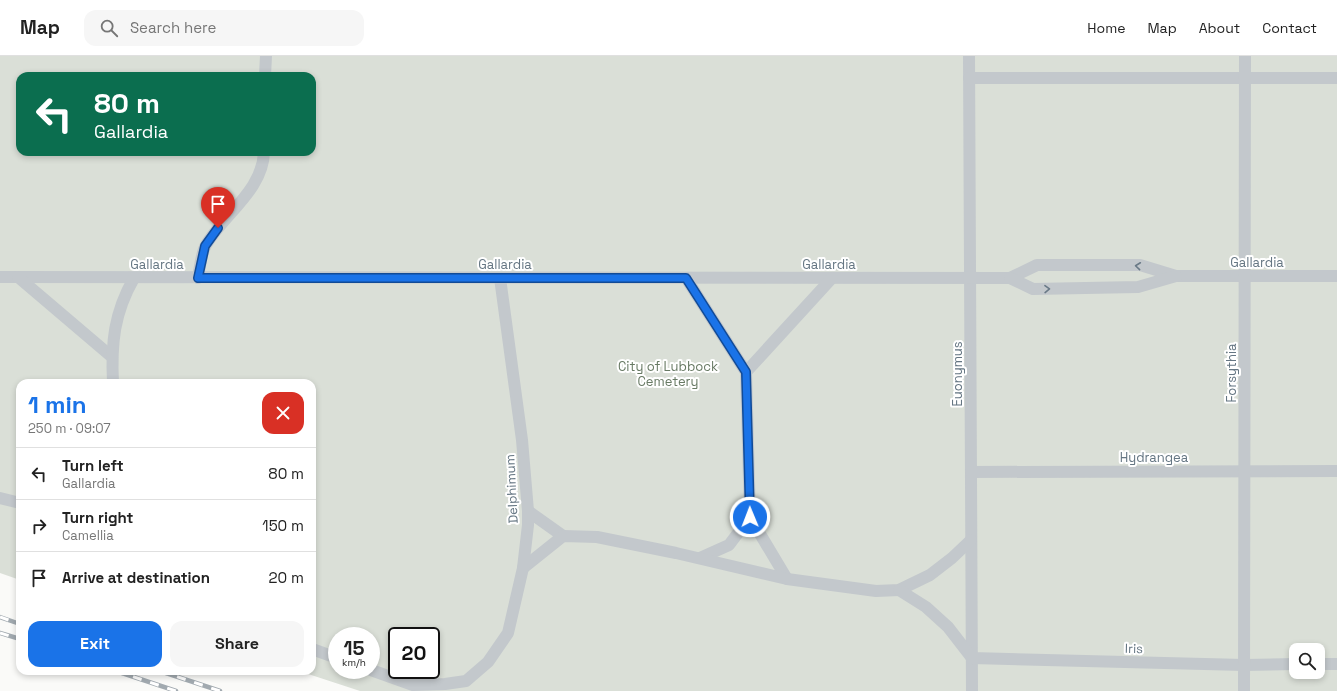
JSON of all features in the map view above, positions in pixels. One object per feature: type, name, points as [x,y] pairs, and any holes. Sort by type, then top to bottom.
[{"type":"lane","points":[[265,72],[266,56]]},
{"type":"lane","name":"Euonymus","points":[[969,56],[972,691]]},
{"type":"lane","name":"Forsythia","points":[[1244,691],[1245,56]]},
{"type":"lane","points":[[969,78],[1337,78]]},
{"type":"lane","points":[[198,278],[205,246],[224,220],[253,187],[264,163],[264,156]]},
{"type":"lane","name":"Gallardia","points":[[0,277],[1010,278],[1037,265],[1140,265],[1176,276]]},
{"type":"lane","name":"Gallardia","points":[[1010,278],[1034,290],[1138,287],[1176,276],[1337,276]]},
{"type":"lane","points":[[18,277],[112,357]]},
{"type":"lane","points":[[112,379],[113,336],[123,297],[134,278]]},
{"type":"lane","name":"Delphimum","points":[[380,673],[413,685],[446,684],[466,681],[488,662],[508,633],[523,568],[528,525],[528,510],[522,440],[500,278]]},
{"type":"lane","points":[[686,278],[746,372],[750,517],[787,579]]},
{"type":"lane","points":[[746,372],[832,278]]},
{"type":"lane","name":"Hydrangea","points":[[971,472],[1337,471]]},
{"type":"lane","points":[[0,498],[16,501]]},
{"type":"lane","points":[[528,510],[563,536],[597,537],[700,558],[787,579],[876,591],[899,590],[930,574],[952,558],[972,540]]},
{"type":"lane","points":[[700,558],[729,545],[750,517]]},
{"type":"lane","points":[[523,568],[563,536]]},
{"type":"lane","points":[[899,590],[926,607],[948,627],[972,658]]},
{"type":"lane","points":[[316,650],[328,655]]},
{"type":"lane","name":"Iris","points":[[972,658],[1244,665],[1289,664]]},
{"type":"lane","points":[[1325,664],[1337,664]]},
{"type":"green space","name":"City of Lubbock Cemetery","points":[[0,56],[1337,56],[1337,691],[360,691],[311,675],[316,675],[316,379],[16,379],[16,579],[0,573]]},
{"type":"railway","points":[[0,617],[16,623]]},
{"type":"railway","points":[[0,633],[16,638]]},
{"type":"railway","points":[[128,675],[176,691]]},
{"type":"railway","points":[[172,675],[220,691]]},
{"type":"route","points":[[218,228],[205,246],[198,278],[686,278],[746,372],[750,517]]}]
